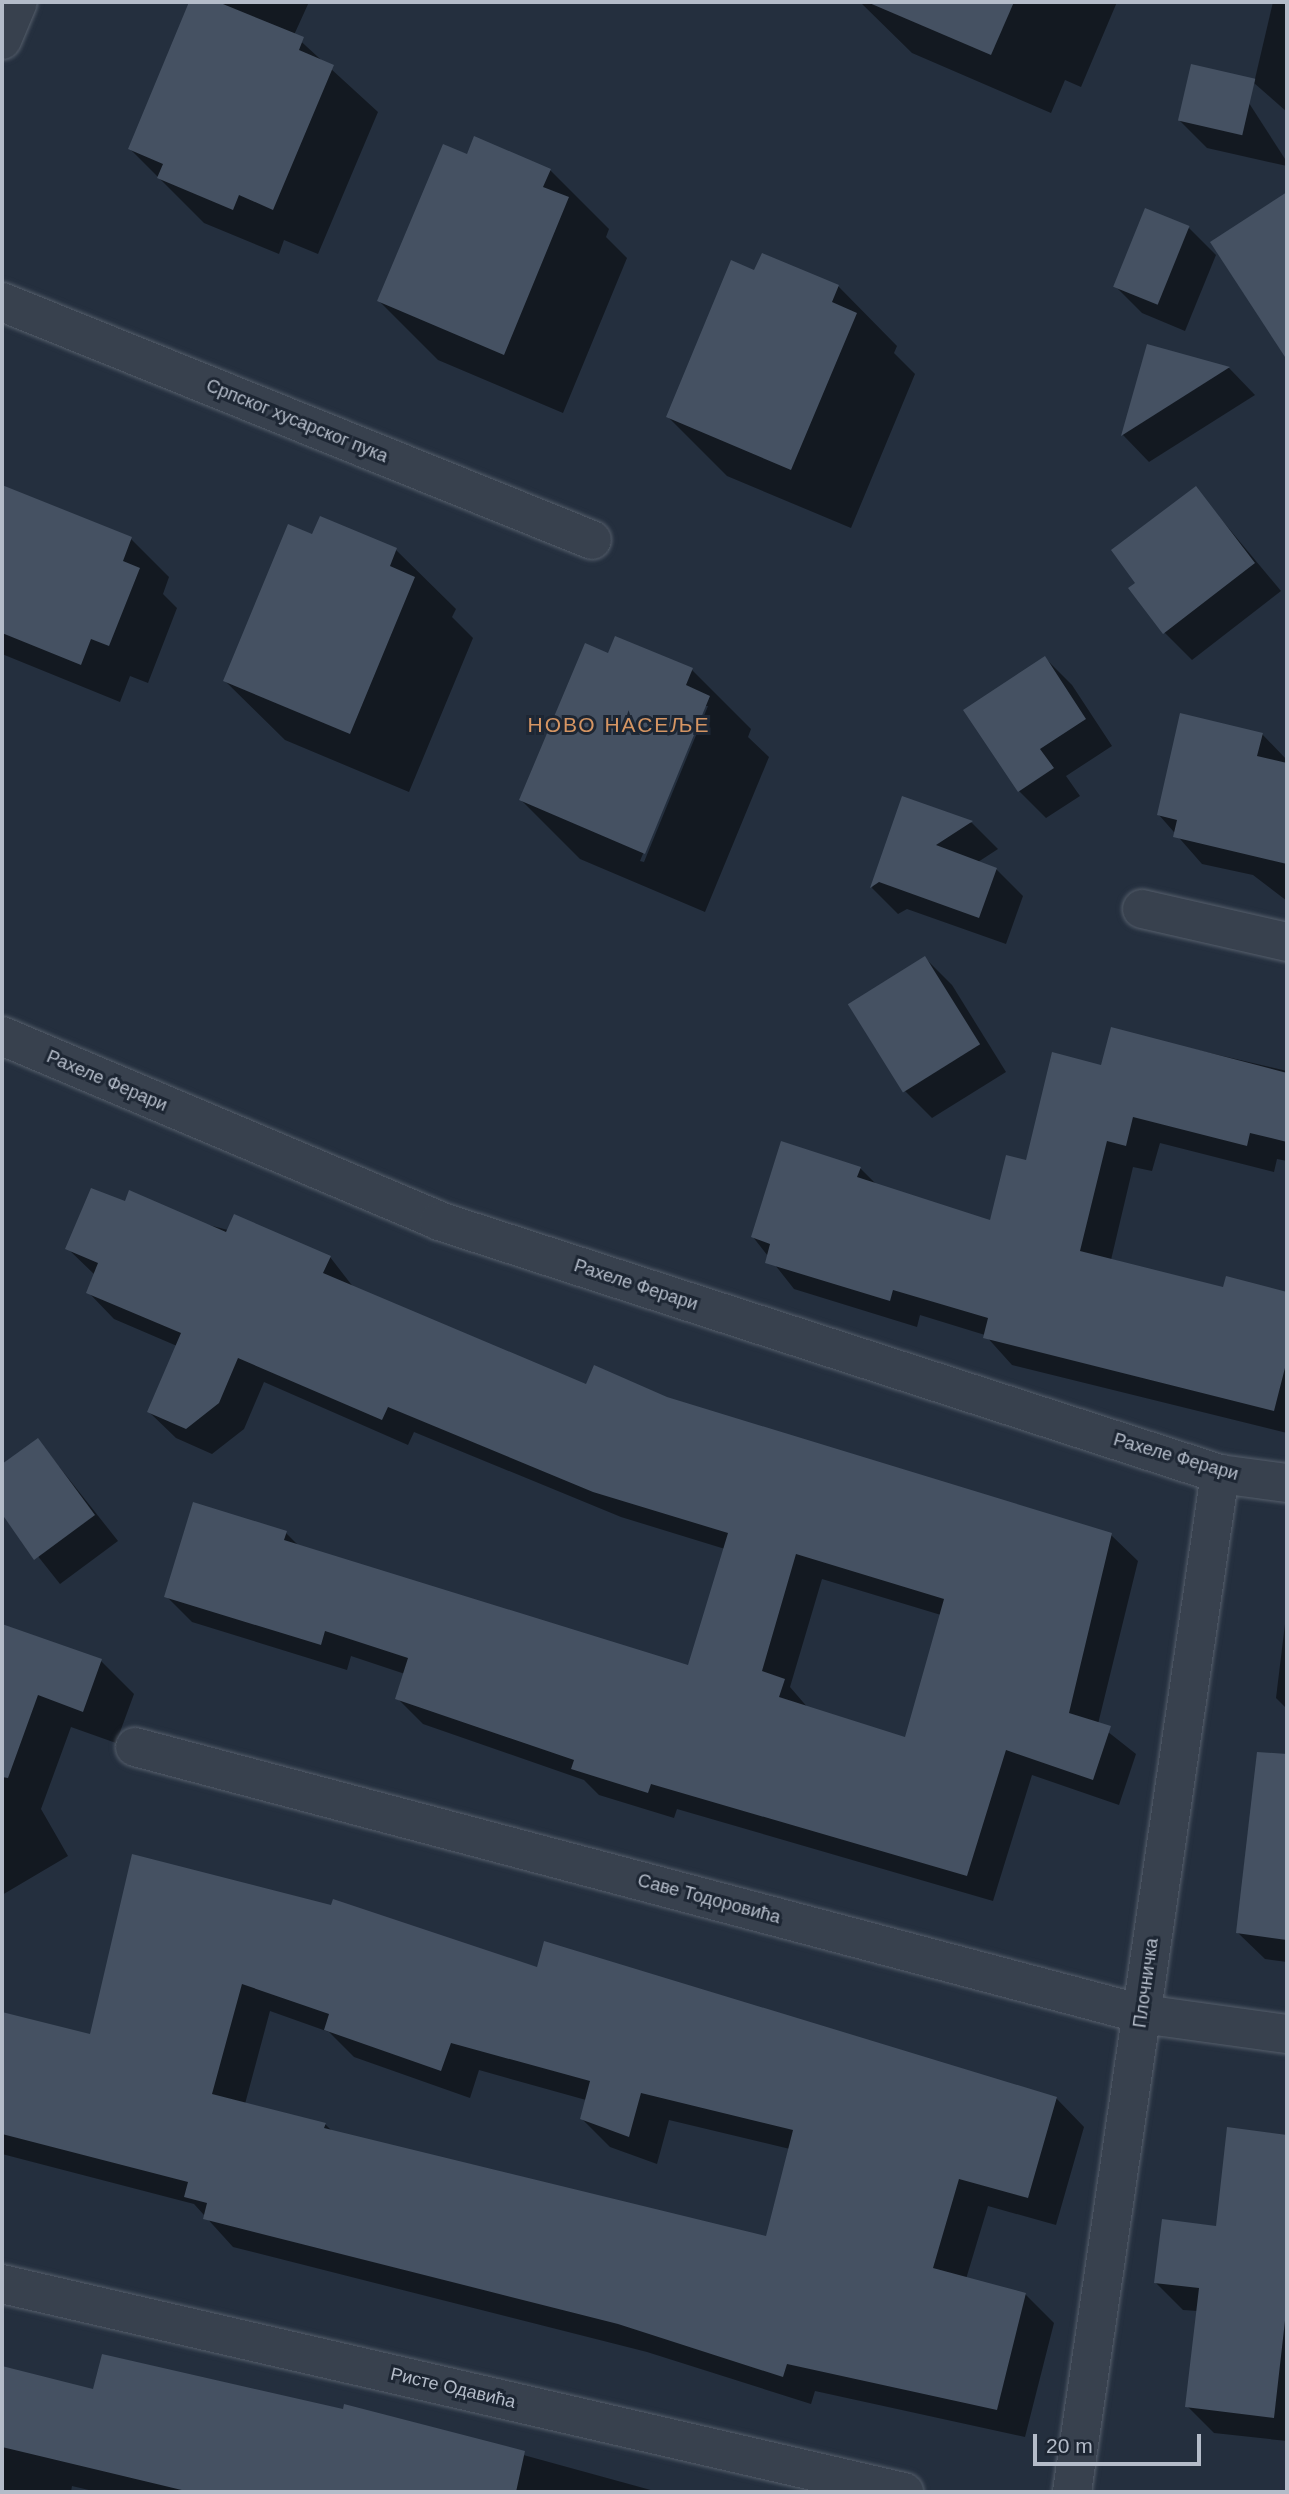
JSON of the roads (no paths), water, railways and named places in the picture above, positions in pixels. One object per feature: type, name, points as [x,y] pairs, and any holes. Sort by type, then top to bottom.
[{"type":"street","points":[[2,40],[18,2]]},
{"type":"street","name":"Српског хусарског пука","points":[[2,302],[592,540]]},
{"type":"street","points":[[1142,909],[1287,942]]},
{"type":"street","name":"Рахеле Ферари","points":[[2,1036],[439,1221],[1220,1474],[1287,1483]]},
{"type":"street","name":"Плочничка","points":[[1072,2492],[1220,1474]]},
{"type":"street","name":"Саве Тодоровића","points":[[135,1747],[1142,2014],[1287,2034]]},
{"type":"street","name":"Ристе Одавића","points":[[2,2284],[904,2492]]},
{"type":"district","name":"НОВО НАСЕЉЕ","points":[[619,725]]}]
